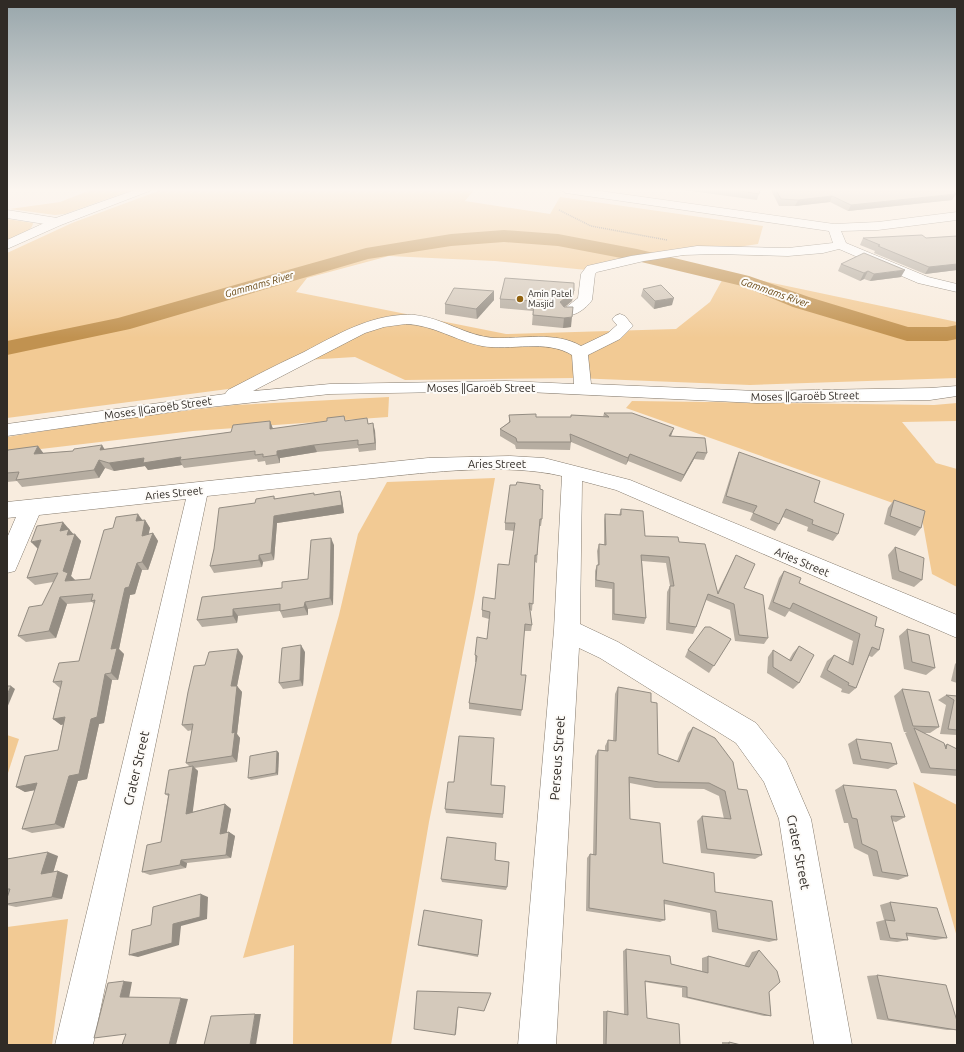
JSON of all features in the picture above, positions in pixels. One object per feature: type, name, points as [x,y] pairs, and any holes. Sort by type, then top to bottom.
[{"type":"street","points":[[7,245],[20,239]]},
{"type":"street","points":[[838,239],[840,245]]},
{"type":"street","points":[[568,312],[585,300],[588,274],[592,269],[660,255],[698,250],[796,251],[829,249],[840,245],[923,280],[957,288]]},
{"type":"street","points":[[580,353],[614,336],[626,326],[620,319]]},
{"type":"street","points":[[222,400],[359,330],[377,324],[401,320],[422,321],[484,342],[566,345],[575,348],[580,353],[582,390]]},
{"type":"street","name":"Moses ǁGaroëb Street","points":[[7,430],[222,400],[330,389],[506,386],[757,397],[930,394],[957,391]]},
{"type":"street","name":"Aries Street","points":[[7,510],[428,465],[510,462],[544,465],[623,485],[722,529],[957,627]]},
{"type":"street","name":"Perseus Street","points":[[537,1045],[567,630],[572,471]]},
{"type":"street","name":"Crater Street","points":[[74,1045],[198,490]]},
{"type":"street","points":[[7,564],[31,508]]},
{"type":"street","name":"Crater Street","points":[[567,630],[609,650],[746,733],[775,772],[794,818],[833,1045]]},
{"type":"path","points":[[659,239],[670,241]]},
{"type":"shaded area","points":[[37,239],[759,239],[758,244],[587,270],[495,261],[389,256],[307,278],[296,292],[506,334],[676,329],[710,302],[726,273],[957,322],[957,378],[750,385],[575,378],[405,380],[355,357],[306,360],[251,386],[7,418],[7,253]]},
{"type":"shaded area","points":[[389,397],[388,417],[193,431],[7,453],[7,437],[131,417],[235,405]]},
{"type":"shaded area","points":[[632,401],[934,405],[957,403],[957,421],[902,422],[936,463],[957,469],[957,587],[932,574],[921,513],[626,408]]},
{"type":"shaded area","points":[[495,478],[474,598],[429,822],[391,1045],[293,1045],[294,945],[243,958],[339,615],[358,534],[387,482]]},
{"type":"shaded area","points":[[7,735],[19,739],[7,776]]},
{"type":"shaded area","points":[[913,782],[957,805],[957,937]]},
{"type":"shaded area","points":[[68,919],[52,1045],[7,1045],[7,927]]},
{"type":"building","points":[[866,239],[957,239],[957,264],[929,267],[878,246],[880,245]]},
{"type":"building","points":[[864,253],[905,270],[874,274],[868,271],[864,273],[841,264]]},
{"type":"building","points":[[505,278],[574,283],[574,291],[560,302],[564,307],[573,307],[572,317],[564,318],[533,315],[534,301],[500,299]]},
{"type":"building","points":[[661,285],[674,298],[655,301],[643,289]]},
{"type":"building","points":[[454,288],[494,291],[476,309],[445,304]]},
{"type":"building","points":[[604,413],[632,413],[674,428],[669,436],[705,438],[707,453],[697,452],[684,475],[630,454],[628,458],[570,434],[571,442],[517,442],[516,438],[500,429],[510,422],[509,415],[536,414],[536,417],[571,417],[571,415],[609,417]]},
{"type":"building","points":[[344,416],[345,421],[367,418],[368,424],[373,423],[375,443],[358,445],[358,440],[314,445],[277,451],[277,455],[263,457],[263,454],[255,455],[255,451],[180,460],[181,457],[143,463],[144,458],[109,463],[99,460],[94,470],[16,480],[19,472],[7,473],[8,450],[38,446],[34,454],[73,451],[74,449],[102,445],[100,450],[231,432],[233,425],[270,421],[270,429],[327,421],[327,418]]},
{"type":"building","points":[[739,452],[820,481],[814,502],[844,514],[838,534],[812,524],[813,520],[786,509],[779,524],[753,513],[757,506],[726,496]]},
{"type":"building","points":[[517,482],[540,485],[540,489],[543,490],[542,519],[540,519],[537,555],[535,555],[533,604],[529,603],[532,625],[525,624],[521,675],[526,675],[522,710],[469,703],[477,656],[475,655],[477,637],[487,639],[490,612],[482,610],[483,597],[495,599],[498,564],[509,565],[515,523],[505,523],[510,485],[516,485]]},
{"type":"building","points":[[340,491],[342,505],[274,516],[271,553],[259,555],[259,560],[210,566],[214,549],[219,508],[255,503],[256,499],[274,496],[274,499]]},
{"type":"building","points":[[894,500],[925,511],[921,528],[890,516]]},
{"type":"building","points":[[621,509],[643,511],[645,536],[678,537],[679,542],[705,544],[718,594],[736,555],[755,564],[744,588],[763,595],[768,638],[739,635],[734,604],[708,594],[696,627],[669,623],[670,586],[674,586],[669,557],[641,555],[646,618],[614,614],[614,583],[596,580],[597,565],[599,565],[599,544],[606,545],[605,514],[621,515]]},
{"type":"building","points":[[138,514],[136,521],[145,520],[142,536],[153,533],[142,562],[137,563],[129,587],[125,588],[111,649],[117,648],[111,673],[105,674],[97,717],[91,719],[79,774],[69,776],[55,824],[22,829],[37,783],[16,787],[25,756],[58,750],[65,717],[53,719],[62,681],[53,682],[59,663],[79,661],[95,600],[91,601],[93,594],[60,597],[49,631],[18,636],[29,607],[42,605],[58,573],[27,578],[41,540],[31,542],[37,526],[63,522],[60,531],[69,529],[67,535],[75,534],[63,571],[68,573],[65,581],[90,579],[104,530],[113,528],[116,517]]},
{"type":"building","points":[[331,538],[330,598],[305,602],[304,607],[280,611],[280,604],[233,609],[233,616],[197,620],[202,597],[282,588],[282,582],[308,579],[311,540]]},
{"type":"building","points":[[895,547],[924,558],[922,580],[899,571]]},
{"type":"building","points":[[784,571],[801,578],[799,583],[877,617],[875,626],[884,629],[879,650],[872,647],[856,688],[848,685],[849,683],[827,670],[834,655],[853,665],[860,634],[793,603],[790,609],[773,602]]},
{"type":"building","points":[[705,627],[710,627],[731,639],[714,666],[688,650]]},
{"type":"building","points":[[907,629],[929,635],[935,668],[912,662]]},
{"type":"building","points":[[301,645],[300,680],[279,683],[282,648]]},
{"type":"building","points":[[799,646],[814,655],[799,683],[773,667],[773,650],[791,661]]},
{"type":"building","points":[[238,649],[231,686],[237,686],[232,733],[235,732],[232,756],[186,763],[193,724],[182,725],[194,666],[205,665],[209,652]]},
{"type":"building","points":[[7,686],[11,686],[7,695]]},
{"type":"building","points":[[618,687],[651,693],[651,702],[657,703],[658,754],[679,762],[693,727],[715,738],[733,762],[738,789],[747,790],[762,855],[707,849],[702,816],[731,819],[725,791],[709,783],[659,782],[629,777],[630,819],[660,823],[663,863],[714,873],[715,892],[772,901],[777,940],[718,929],[716,911],[664,900],[665,920],[589,908],[590,854],[596,855],[598,750],[608,751],[608,740],[616,741]]},
{"type":"building","points":[[902,689],[929,692],[939,727],[913,726]]},
{"type":"building","points":[[946,695],[957,696],[957,730],[948,729],[954,700]]},
{"type":"building","points":[[914,728],[944,743],[946,749],[947,744],[957,749],[957,770],[930,768]]},
{"type":"building","points":[[459,736],[494,738],[491,785],[505,786],[503,814],[445,809],[448,782],[454,782]]},
{"type":"building","points":[[856,739],[891,743],[897,764],[861,759]]},
{"type":"building","points":[[277,751],[276,773],[248,778],[250,756]]},
{"type":"building","points":[[193,766],[186,814],[225,804],[220,834],[229,832],[226,855],[181,860],[180,865],[142,872],[147,845],[161,842],[169,794],[165,794],[169,770]]},
{"type":"building","points":[[843,785],[896,790],[905,817],[891,816],[908,876],[882,872],[877,851],[862,844],[857,819],[852,818]]},
{"type":"building","points":[[447,837],[496,843],[495,860],[509,862],[507,887],[441,879]]},
{"type":"building","points":[[48,852],[41,874],[58,871],[52,897],[7,904],[10,889],[7,889],[7,859]]},
{"type":"building","points":[[201,894],[200,917],[173,924],[172,943],[129,955],[132,930],[151,925],[153,907]]},
{"type":"building","points":[[890,902],[937,908],[947,938],[906,933],[908,940],[890,938],[885,920],[895,921]]},
{"type":"building","points":[[424,910],[482,920],[478,955],[418,945]]},
{"type":"building","points":[[626,949],[670,956],[671,964],[708,973],[708,956],[749,967],[759,950],[777,971],[780,982],[769,992],[771,1016],[687,997],[687,987],[645,981],[647,1018],[679,1024],[680,1045],[606,1045],[607,1011],[628,1015]]},
{"type":"building","points":[[877,975],[946,985],[957,1021],[957,1030],[888,1019]]},
{"type":"building","points":[[124,981],[120,997],[181,998],[169,1045],[122,1045],[126,1034],[94,1038],[108,983]]},
{"type":"building","points":[[417,991],[491,993],[484,1011],[458,1007],[455,1035],[414,1029]]},
{"type":"building","points":[[255,1014],[250,1045],[204,1045],[211,1016]]},
{"type":"building","points":[[729,1042],[741,1045],[729,1045]]},
{"type":"waterway","name":"Gammams River","points":[[7,348],[122,324],[366,254],[463,239]]},
{"type":"waterway","name":"Gammams River","points":[[546,239],[558,240],[637,255],[749,282],[801,302],[907,334],[947,334],[957,332]]},
{"type":"place","name":"Amin Patel Masjid","points":[[520,299]]}]
